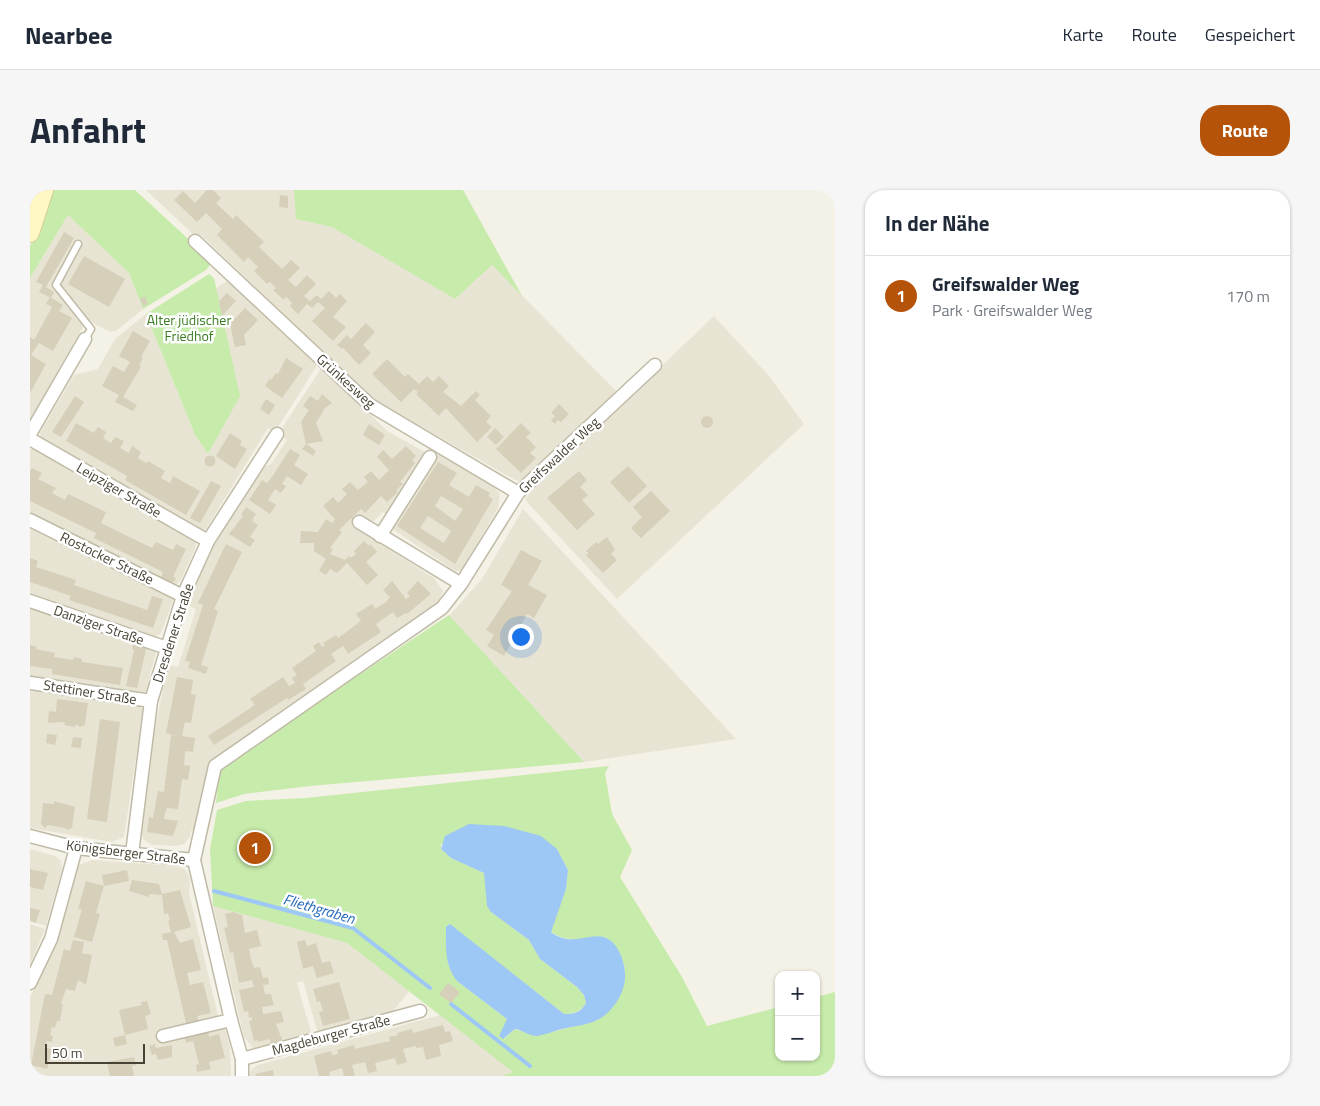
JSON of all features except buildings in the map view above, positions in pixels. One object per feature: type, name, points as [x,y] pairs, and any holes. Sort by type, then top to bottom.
[{"type":"main road","points":[[30,233],[40,208],[44,190]]},
{"type":"street","name":"Grünkesweg","points":[[195,241],[370,405],[518,493]]},
{"type":"street","points":[[30,434],[85,339]]},
{"type":"street","name":"Greifswalder Weg","points":[[194,860],[215,766],[442,608],[461,584],[518,493],[655,365]]},
{"type":"street","name":"Dresdener Straße","points":[[132,854],[151,702],[184,596],[208,541],[277,434]]},
{"type":"street","name":"Leipziger Straße","points":[[30,439],[208,541]]},
{"type":"street","points":[[380,536],[430,457]]},
{"type":"street","name":"Rostocker Straße","points":[[30,520],[184,596]]},
{"type":"street","points":[[359,522],[461,584]]},
{"type":"street","name":"Danziger Straße","points":[[30,601],[167,648]]},
{"type":"street","name":"Stettiner Straße","points":[[30,683],[151,702]]},
{"type":"street","name":"Königsberger Straße","points":[[30,836],[76,848],[194,860]]},
{"type":"street","points":[[30,983],[51,939],[76,848]]},
{"type":"street","points":[[194,860],[231,1020],[242,1059],[242,1076]]},
{"type":"street","name":"Magdeburger Straße","points":[[242,1059],[420,1011]]},
{"type":"street","points":[[163,1036],[231,1020]]},
{"type":"lane","points":[[78,244],[56,285],[91,329],[85,339]]},
{"type":"shaded area","points":[[146,190],[294,190],[297,219],[332,227],[455,299],[492,265],[619,394],[522,481],[515,480],[370,397],[201,235],[197,238]]},
{"type":"shaded area","points":[[68,215],[129,273],[143,309],[116,331],[110,332],[87,320],[30,420],[30,278]]},
{"type":"shaded area","points":[[231,279],[318,364],[275,432],[268,428],[206,529],[198,531],[42,441],[40,433],[74,375],[98,369],[115,339],[146,314],[195,435],[208,454],[239,396],[216,288]]},
{"type":"shaded area","points":[[714,316],[769,376],[804,424],[617,599],[525,500],[532,490]]},
{"type":"shaded area","points":[[322,367],[387,431],[425,452],[426,458],[389,516],[383,512],[373,522],[362,517],[352,526],[434,578],[443,591],[437,604],[395,639],[212,761],[195,829],[191,831],[190,837],[184,844],[176,846],[153,845],[144,840],[141,831],[153,738],[168,665],[178,667],[196,609],[187,605],[210,552],[228,519],[260,469],[271,464],[287,440],[278,434]]},
{"type":"shaded area","points":[[38,448],[194,538],[196,546],[180,582],[172,586],[30,515],[30,450]]},
{"type":"shaded area","points":[[440,455],[491,484],[500,494],[498,508],[460,571],[455,571],[391,528],[435,456]]},
{"type":"shaded area","points":[[523,509],[736,739],[584,762],[449,616],[482,579]]},
{"type":"shaded area","points":[[30,524],[170,593],[173,601],[161,633],[154,637],[30,596]]},
{"type":"shaded area","points":[[30,604],[153,645],[156,651],[146,691],[140,696],[30,679]]},
{"type":"shaded area","points":[[30,687],[138,704],[143,710],[124,837],[112,842],[30,828]]},
{"type":"shaded area","points":[[30,849],[55,856],[61,861],[62,868],[46,926],[30,921]]},
{"type":"shaded area","points":[[92,860],[176,866],[184,869],[188,874],[190,880],[189,893],[218,1016],[215,1021],[166,1032],[159,1031],[162,1042],[167,1038],[220,1025],[225,1028],[230,1047],[231,1076],[30,1076],[30,997],[55,947],[76,871],[79,865]]},
{"type":"shaded area","points":[[213,906],[347,943],[409,991],[394,1010],[387,1015],[322,1033],[317,1030],[303,981],[297,983],[311,1032],[308,1037],[263,1049],[253,1048],[244,1037]]},
{"type":"shaded area","points":[[30,924],[45,929],[30,965]]},
{"type":"shaded area","points":[[440,1015],[514,1072],[502,1076],[249,1076],[251,1070],[258,1065]]},
{"type":"green space","points":[[51,190],[135,190],[210,259],[211,264],[206,270],[143,309],[129,273],[68,215],[30,278],[30,246],[40,228]]},
{"type":"green space","points":[[294,190],[463,190],[522,296],[492,265],[455,299],[332,227],[296,219]]},
{"type":"green space","name":"Alter jüdischer Friedhof","points":[[209,274],[214,278],[240,396],[208,454],[195,435],[146,314]]},
{"type":"green space","points":[[449,615],[584,762],[310,786],[244,794],[216,803],[219,773],[225,764]]},
{"type":"green space","points":[[609,766],[605,773],[612,814],[632,850],[620,877],[682,977],[707,1026],[775,1008],[775,1061],[820,1061],[820,996],[835,992],[835,1076],[502,1076],[513,1072],[347,943],[213,906],[210,849],[217,810],[246,801],[306,798]],"holes":[[[492,826],[504,826],[557,849],[568,870],[566,889],[550,931],[562,937],[574,939],[602,937],[610,941],[618,951],[625,968],[598,1020],[536,1036],[515,1029],[504,1039],[507,1019],[457,981],[449,924],[564,1014],[571,1014],[581,1009],[586,1003],[584,995],[577,987],[540,959],[529,940],[491,912],[484,873],[451,858],[441,849],[441,844]]]},
{"type":"water","points":[[469,824],[504,826],[541,836],[557,849],[568,870],[566,889],[551,932],[568,939],[605,937],[614,944],[623,961],[625,981],[621,994],[614,1006],[604,1016],[591,1023],[537,1036],[515,1029],[503,1039],[499,1036],[507,1019],[457,981],[450,968],[447,955],[446,927],[450,924],[564,1014],[576,1012],[586,1003],[584,995],[577,987],[540,959],[529,940],[491,912],[487,906],[484,873],[451,858],[441,849],[445,836]]},
{"type":"waterway","name":"Fliethgraben","points":[[214,891],[353,928],[430,988]]},
{"type":"waterway","name":"Fliethgraben","points":[[451,1004],[530,1066]]},
{"type":"place","name":"Greifswalder Weg","points":[[255,848]]}]
